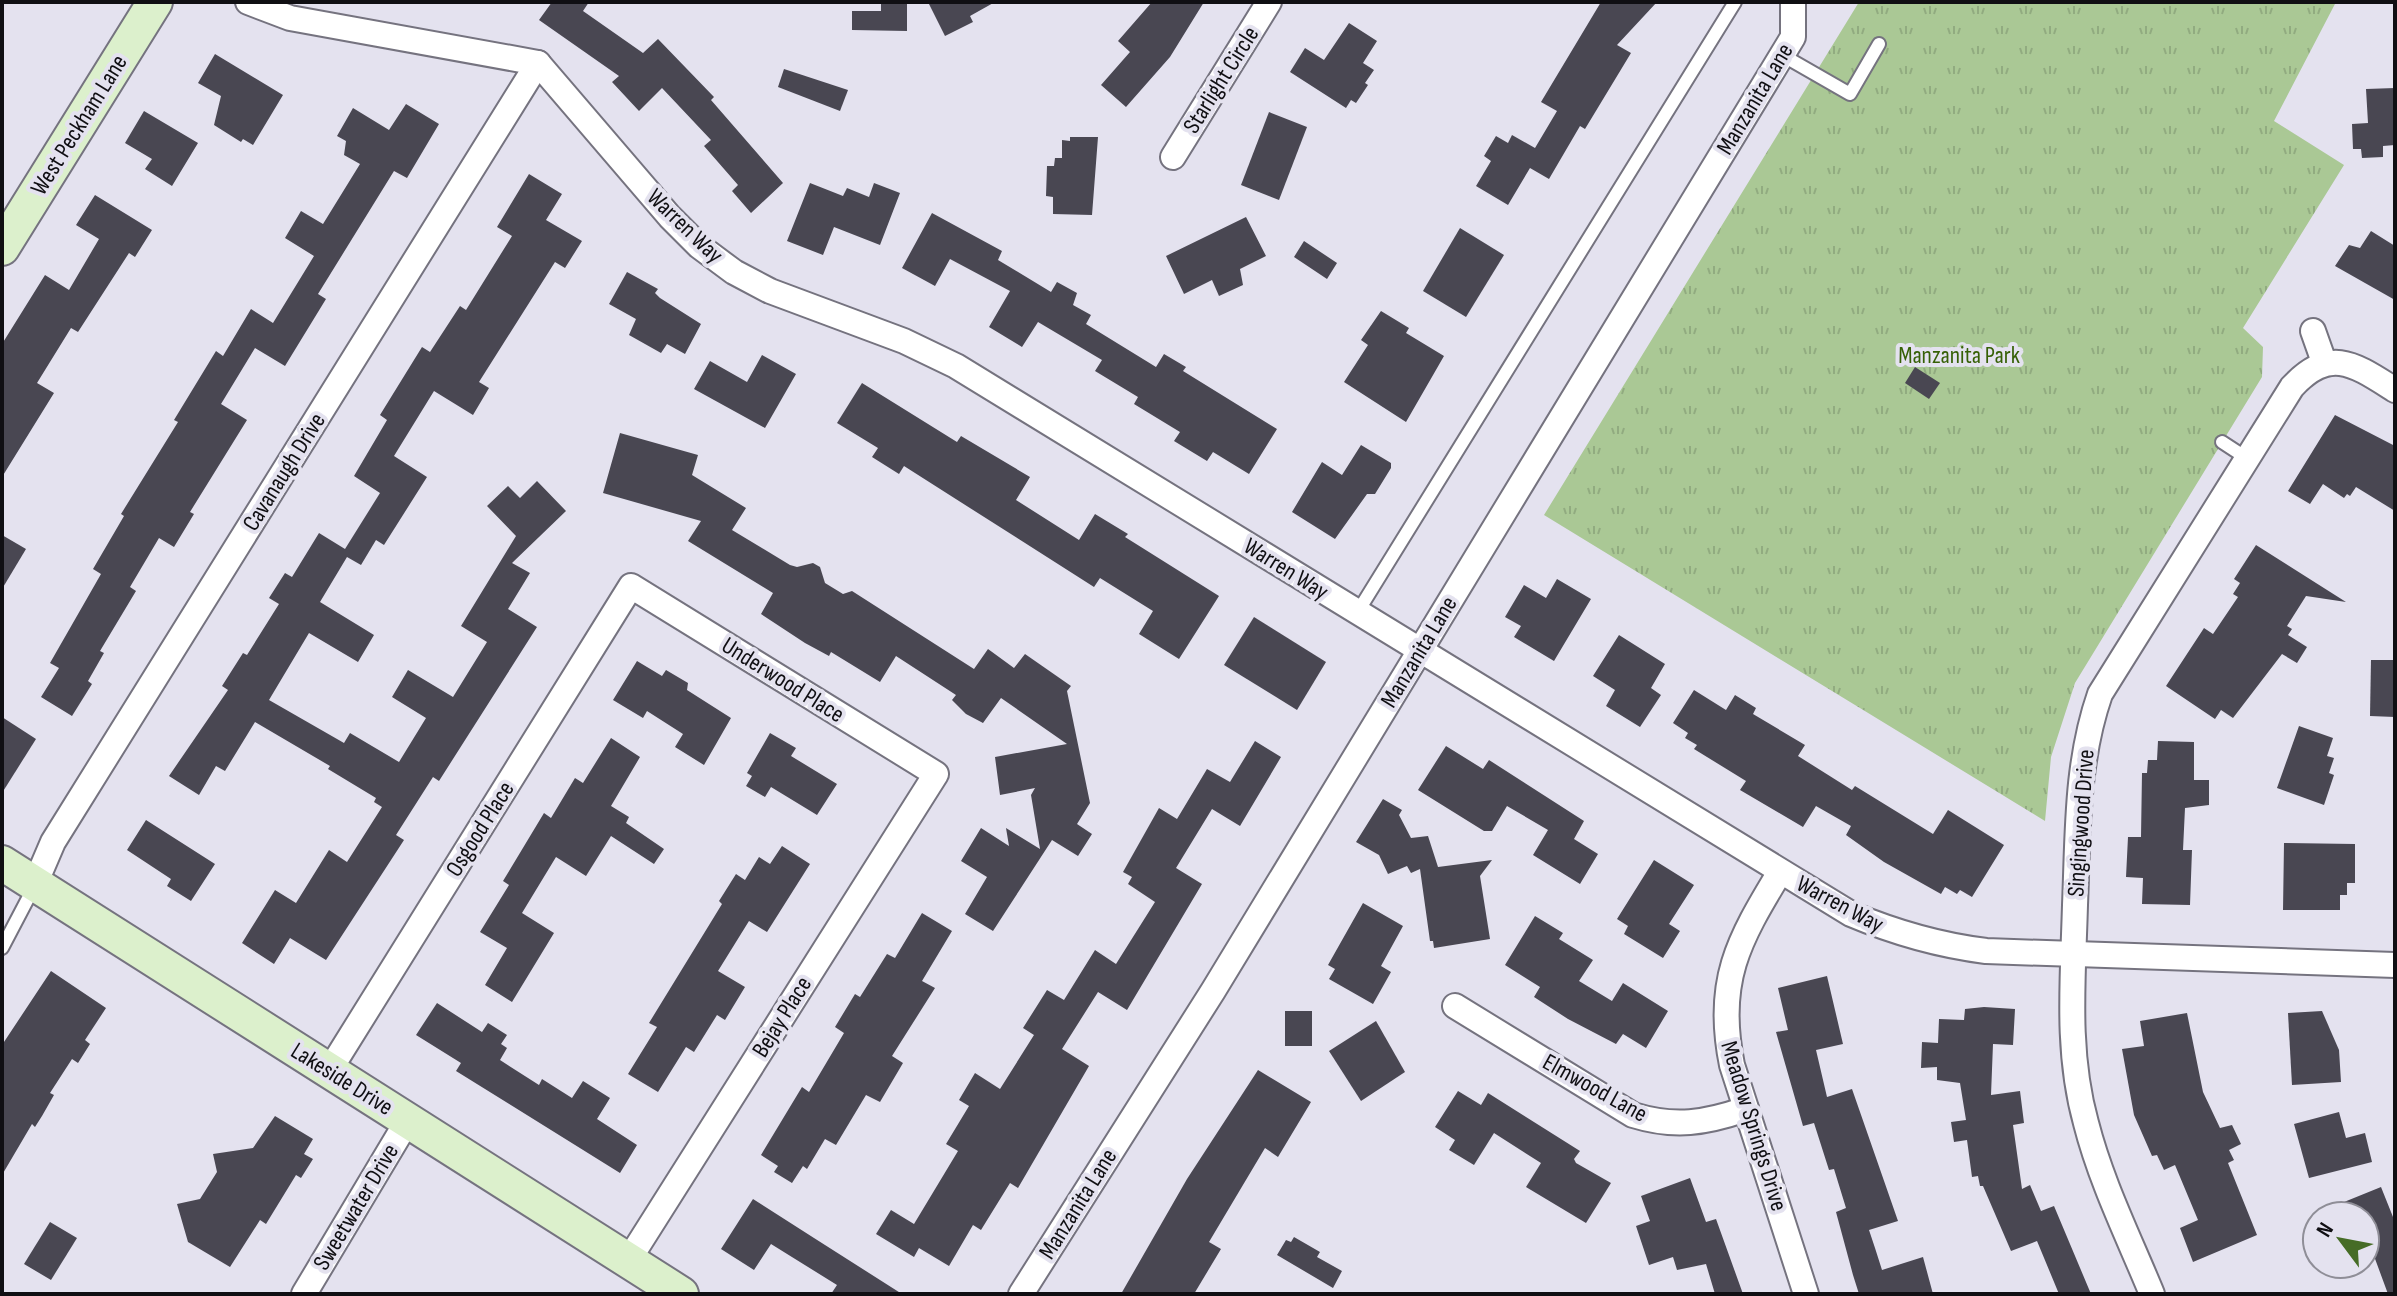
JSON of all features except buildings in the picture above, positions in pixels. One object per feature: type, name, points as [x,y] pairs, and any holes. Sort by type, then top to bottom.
[{"type":"main road","name":"West Peckham Lane","points":[[2,248],[155,2]]},
{"type":"main road","name":"Lakeside Drive","points":[[2,863],[681,1294]]},
{"type":"street","points":[[248,2],[290,18],[538,63]]},
{"type":"street","name":"Starlight Circle","points":[[1173,157],[1269,2]]},
{"type":"street","name":"Manzanita Lane","points":[[1021,1294],[1213,991],[1793,37],[1793,2]]},
{"type":"street","name":"Warren Way","points":[[538,63],[670,217],[699,246],[734,272],[770,291],[904,341],[956,366],[1851,914],[1895,933],[1940,945],[1986,951],[2395,965]]},
{"type":"street","name":"Cavanaugh Drive","points":[[35,884],[53,842],[538,63]]},
{"type":"street","points":[[2313,331],[2324,362],[2355,367],[2395,390]]},
{"type":"street","name":"Singingwood Drive","points":[[2152,1294],[2086,1125],[2076,1080],[2071,1035],[2082,761],[2100,694],[2292,387],[2304,374],[2324,362]]},
{"type":"street","name":"Underwood Place","points":[[631,586],[936,774]]},
{"type":"street","name":"Osgood Place","points":[[329,1071],[631,586]]},
{"type":"street","name":"Bejay Place","points":[[628,1261],[936,774]]},
{"type":"street","name":"Meadow Springs Drive","points":[[1780,872],[1742,934],[1731,965],[1725,999],[1725,1034],[1806,1294]]},
{"type":"street","name":"Elmwood Lane","points":[[1455,1006],[1633,1115],[1660,1124],[1688,1125],[1746,1109]]},
{"type":"street","name":"Sweetwater Drive","points":[[304,1294],[408,1120]]},
{"type":"lane","points":[[1357,613],[1735,2]]},
{"type":"lane","points":[[1782,55],[1850,94],[1879,44]]},
{"type":"lane","points":[[2222,442],[2248,459]]},
{"type":"lane","points":[[2,948],[35,884]]},
{"type":"green space","name":"Manzanita Park","points":[[1859,2],[2336,2],[2274,121],[2344,165],[2243,328],[2263,347],[2262,377],[2075,683],[2051,757],[2045,821],[1544,515]]}]
